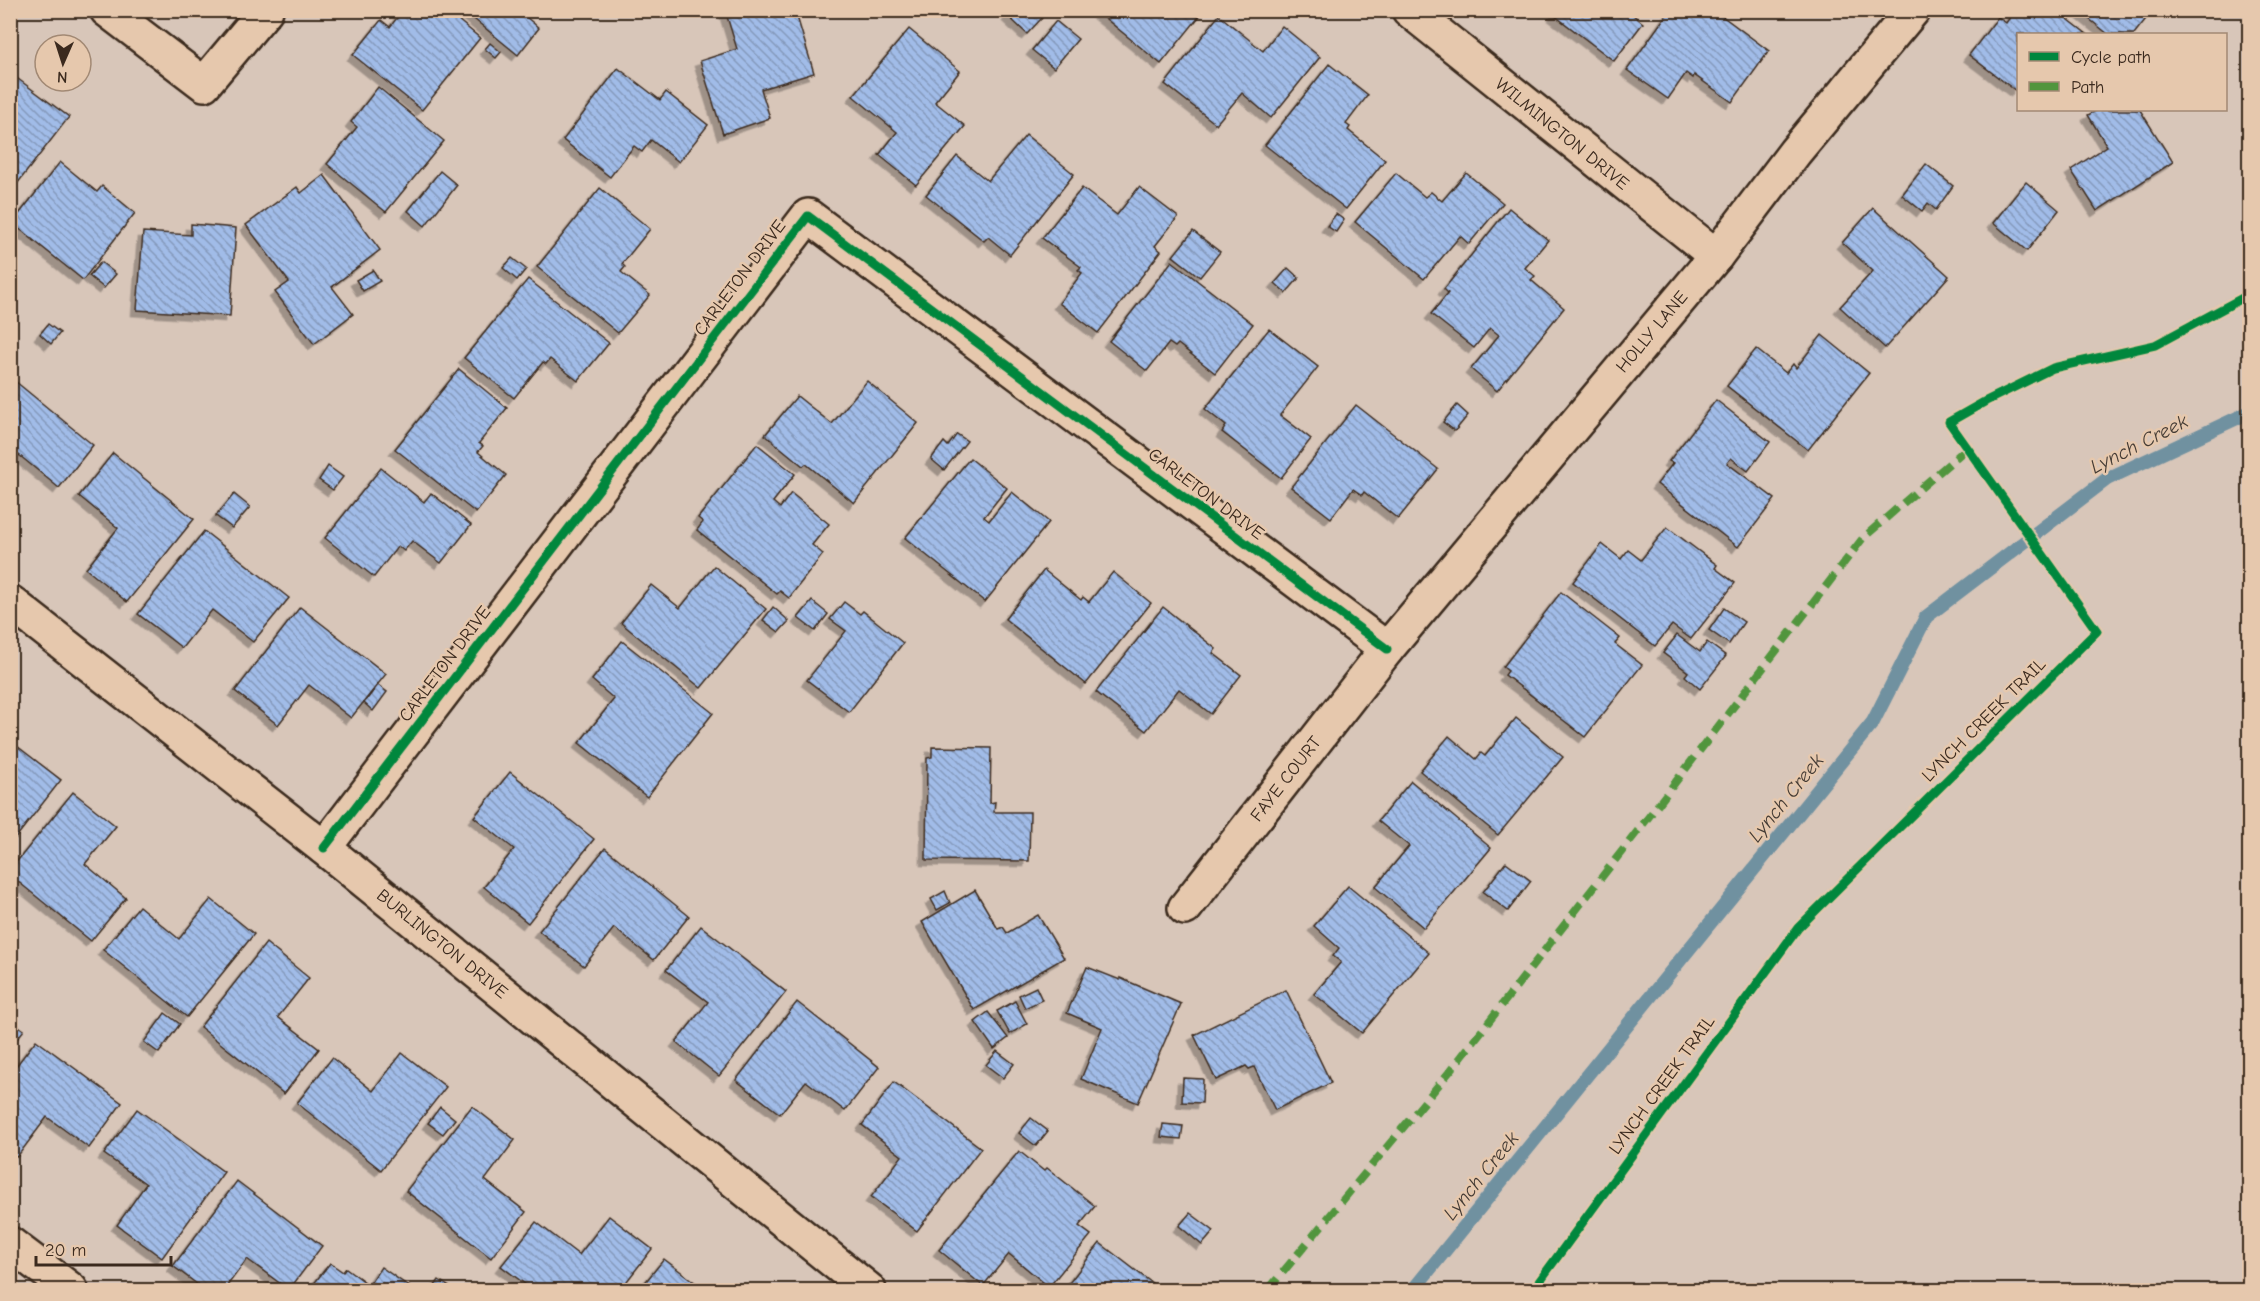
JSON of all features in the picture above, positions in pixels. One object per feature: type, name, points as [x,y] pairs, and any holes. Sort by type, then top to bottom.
[{"type":"street","points":[[107,10],[204,84],[266,10]]},
{"type":"street","name":"WILMINGTON DRIVE","points":[[1409,10],[1716,256]]},
{"type":"street","name":"HOLLY LANE","points":[[1387,649],[1716,256],[1795,152],[1913,10]]},
{"type":"street","name":"CARLETON DRIVE","points":[[324,848],[808,216],[1387,649]]},
{"type":"street","name":"BURLINGTON DRIVE","points":[[10,603],[324,848],[868,1290]]},
{"type":"street","name":"FAYE COURT","points":[[1185,908],[1387,649]]},
{"type":"street","points":[[10,1244],[71,1290]]},
{"type":"building","points":[[403,10],[446,10],[480,38],[422,110],[353,55],[381,20],[390,27]]},
{"type":"building","points":[[463,10],[518,10],[539,28],[518,55]]},
{"type":"building","points":[[725,10],[795,10],[814,73],[761,89],[770,118],[723,134],[700,61],[737,49]]},
{"type":"building","points":[[1013,10],[1034,10],[1042,18],[1027,34],[1008,16]]},
{"type":"building","points":[[1095,10],[1200,10],[1203,12],[1161,64]]},
{"type":"building","points":[[1558,10],[1627,10],[1643,23],[1614,61],[1554,15]]},
{"type":"building","points":[[1670,10],[1714,10],[1769,51],[1732,102],[1694,75],[1693,78],[1686,73],[1668,99],[1627,70]]},
{"type":"building","points":[[2015,10],[2056,10],[2086,33],[2017,33],[2016,91],[1969,55],[1998,17],[2006,23]]},
{"type":"building","points":[[2078,10],[2153,10],[2135,33],[2107,33]]},
{"type":"building","points":[[1219,15],[1263,51],[1282,26],[1320,57],[1271,118],[1242,93],[1216,124],[1165,84]]},
{"type":"building","points":[[1056,21],[1078,39],[1054,68],[1032,50]]},
{"type":"building","points":[[909,29],[960,71],[935,102],[965,126],[916,185],[879,155],[897,132],[853,96]]},
{"type":"building","points":[[490,43],[501,52],[496,58],[485,49]]},
{"type":"building","points":[[1329,64],[1368,95],[1346,124],[1350,127],[1348,130],[1385,160],[1346,209],[1265,145]]},
{"type":"building","points":[[618,68],[660,100],[666,92],[708,125],[679,162],[651,140],[642,152],[634,146],[610,177],[563,140]]},
{"type":"building","points":[[10,73],[33,90],[33,93],[37,93],[69,117],[17,184],[10,179]]},
{"type":"building","points":[[378,87],[444,141],[386,212],[327,164],[357,127],[351,122]]},
{"type":"building","points":[[2095,111],[2141,111],[2173,162],[2097,211],[2071,170],[2107,146],[2088,115]]},
{"type":"building","points":[[1026,135],[1074,174],[1010,255],[988,237],[984,241],[926,195],[957,156],[988,181]]},
{"type":"building","points":[[60,162],[97,192],[102,186],[135,213],[83,280],[12,223]]},
{"type":"building","points":[[1926,164],[1953,186],[1936,210],[1928,203],[1922,211],[1902,195]]},
{"type":"building","points":[[440,171],[457,185],[425,226],[408,211]]},
{"type":"building","points":[[1396,173],[1425,197],[1431,192],[1442,201],[1466,173],[1503,203],[1469,244],[1460,236],[1424,279],[1355,222]]},
{"type":"building","points":[[324,175],[380,250],[332,287],[353,314],[314,344],[275,292],[289,282],[246,225],[297,187],[301,193]]},
{"type":"building","points":[[2026,182],[2059,210],[2027,251],[1993,223]]},
{"type":"building","points":[[1139,187],[1178,217],[1155,246],[1161,251],[1098,333],[1059,303],[1082,273],[1078,270],[1081,267],[1042,238],[1082,188],[1117,215]]},
{"type":"building","points":[[600,188],[650,229],[622,264],[625,267],[621,272],[650,295],[618,333],[537,267]]},
{"type":"building","points":[[1509,208],[1548,240],[1525,268],[1535,276],[1531,280],[1564,308],[1497,391],[1471,369],[1499,335],[1490,328],[1474,348],[1431,314],[1448,293],[1444,289]]},
{"type":"building","points":[[1873,208],[1949,276],[1885,348],[1840,307],[1873,271],[1842,243]]},
{"type":"building","points":[[1336,214],[1344,220],[1336,232],[1327,226]]},
{"type":"building","points":[[191,224],[236,228],[230,316],[137,310],[143,232],[191,235]]},
{"type":"building","points":[[1193,231],[1220,252],[1200,277],[1173,256]]},
{"type":"building","points":[[512,258],[526,269],[517,280],[503,268]]},
{"type":"building","points":[[1172,261],[1253,324],[1215,373],[1178,344],[1175,347],[1169,343],[1147,371],[1109,341]]},
{"type":"building","points":[[101,262],[116,274],[104,288],[89,276]]},
{"type":"building","points":[[1288,268],[1299,278],[1286,293],[1275,283]]},
{"type":"building","points":[[373,270],[380,281],[363,291],[356,280]]},
{"type":"building","points":[[528,279],[609,343],[578,381],[550,359],[546,364],[543,362],[514,398],[464,358]]},
{"type":"building","points":[[48,324],[60,333],[51,344],[40,334]]},
{"type":"building","points":[[1269,329],[1318,367],[1280,415],[1311,439],[1281,478],[1222,432],[1226,426],[1205,409]]},
{"type":"building","points":[[1822,335],[1869,373],[1808,450],[1727,386],[1756,349],[1786,373],[1793,364],[1796,368]]},
{"type":"building","points":[[459,369],[507,408],[479,443],[483,446],[478,452],[506,475],[476,513],[395,449]]},
{"type":"building","points":[[10,377],[93,445],[59,488],[19,455],[10,466]]},
{"type":"building","points":[[867,381],[918,423],[854,503],[806,464],[803,466],[765,435],[797,396],[832,424]]},
{"type":"building","points":[[1716,400],[1770,442],[1748,471],[1731,458],[1727,463],[1775,499],[1738,547],[1657,484],[1673,463],[1669,461]]},
{"type":"building","points":[[1356,405],[1438,469],[1398,519],[1364,492],[1362,495],[1353,489],[1331,518],[1291,487]]},
{"type":"building","points":[[1457,405],[1468,415],[1455,431],[1443,422]]},
{"type":"building","points":[[957,434],[967,441],[944,470],[931,459],[944,442],[948,446]]},
{"type":"building","points":[[757,444],[795,474],[773,502],[780,508],[791,493],[829,524],[812,545],[823,554],[789,598],[780,591],[777,594],[697,530],[703,522],[698,518]]},
{"type":"building","points":[[113,453],[194,519],[127,602],[86,569],[118,528],[79,496]]},
{"type":"building","points":[[970,458],[1007,488],[984,517],[989,521],[1012,492],[1049,522],[985,602],[905,538]]},
{"type":"building","points":[[328,466],[343,477],[333,490],[319,480]]},
{"type":"building","points":[[381,468],[424,502],[431,493],[471,525],[441,563],[412,541],[404,551],[398,546],[374,577],[325,538]]},
{"type":"building","points":[[234,494],[250,507],[232,528],[216,516]]},
{"type":"building","points":[[1667,527],[1717,565],[1715,568],[1735,583],[1691,639],[1672,625],[1655,646],[1573,582],[1602,544],[1621,559],[1628,550],[1641,560]]},
{"type":"building","points":[[204,531],[289,598],[253,642],[212,610],[182,648],[138,614]]},
{"type":"building","points":[[714,566],[766,609],[701,688],[621,623],[651,585],[680,608]]},
{"type":"building","points":[[1044,570],[1081,600],[1083,597],[1089,602],[1113,572],[1151,603],[1086,684],[1005,619]]},
{"type":"building","points":[[1561,592],[1620,638],[1615,644],[1642,665],[1585,737],[1505,675],[1508,671],[1503,667]]},
{"type":"building","points":[[812,601],[828,614],[815,631],[798,618]]},
{"type":"building","points":[[844,602],[860,614],[863,611],[903,643],[849,712],[807,680],[846,631],[830,619]]},
{"type":"building","points":[[300,607],[386,674],[351,718],[309,685],[278,725],[235,691]]},
{"type":"building","points":[[773,607],[789,621],[779,632],[763,620]]},
{"type":"building","points":[[1163,607],[1216,649],[1213,653],[1241,675],[1211,714],[1179,689],[1146,731],[1096,692]]},
{"type":"building","points":[[1724,608],[1744,622],[1729,644],[1709,630]]},
{"type":"building","points":[[1677,635],[1700,652],[1707,642],[1726,656],[1700,689],[1685,676],[1688,672],[1663,653]]},
{"type":"building","points":[[622,641],[713,713],[647,797],[579,743],[614,699],[592,680]]},
{"type":"building","points":[[378,685],[387,692],[373,711],[364,703]]},
{"type":"building","points":[[1516,718],[1563,757],[1498,835],[1420,771],[1449,736],[1476,759],[1481,753],[1485,756]]},
{"type":"building","points":[[17,746],[61,780],[10,845],[10,755]]},
{"type":"building","points":[[932,747],[991,748],[990,803],[995,802],[994,812],[1030,812],[1029,861],[926,860],[927,758],[932,757]]},
{"type":"building","points":[[510,772],[594,839],[528,923],[484,887],[514,849],[474,817]]},
{"type":"building","points":[[1411,781],[1491,848],[1424,928],[1375,887],[1409,846],[1378,821]]},
{"type":"building","points":[[73,792],[116,826],[85,864],[126,898],[91,941],[10,875],[10,870]]},
{"type":"building","points":[[605,848],[689,916],[654,960],[614,928],[584,966],[539,931]]},
{"type":"building","points":[[1506,862],[1531,881],[1508,911],[1483,892]]},
{"type":"building","points":[[1348,886],[1429,953],[1362,1033],[1314,994],[1341,962],[1333,956],[1339,948],[1314,926]]},
{"type":"building","points":[[975,890],[998,929],[1003,927],[1007,933],[1038,915],[1064,958],[974,1010],[922,922]]},
{"type":"building","points":[[945,891],[950,903],[937,910],[931,899]]},
{"type":"building","points":[[211,899],[254,934],[187,1017],[103,950],[139,906],[179,939]]},
{"type":"building","points":[[701,926],[786,992],[719,1076],[676,1042],[708,1002],[666,970]]},
{"type":"building","points":[[266,943],[309,978],[278,1017],[319,1049],[284,1094],[200,1027]]},
{"type":"building","points":[[1087,967],[1120,980],[1120,978],[1181,1004],[1138,1103],[1081,1079],[1102,1028],[1067,1013]]},
{"type":"building","points":[[1036,987],[1042,1000],[1025,1008],[1019,995]]},
{"type":"building","points":[[1286,990],[1331,1083],[1275,1110],[1254,1067],[1249,1069],[1246,1066],[1216,1080],[1194,1035]]},
{"type":"building","points":[[1015,1001],[1027,1024],[1010,1034],[997,1011]]},
{"type":"building","points":[[797,1002],[879,1067],[845,1111],[806,1081],[780,1114],[736,1080]]},
{"type":"building","points":[[988,1012],[1008,1038],[994,1049],[975,1022]]},
{"type":"building","points":[[165,1013],[180,1024],[159,1053],[144,1042]]},
{"type":"building","points":[[10,1020],[24,1030],[10,1048]]},
{"type":"building","points":[[36,1040],[122,1103],[89,1148],[47,1117],[17,1157],[10,1152],[10,1074]]},
{"type":"building","points":[[997,1051],[1014,1064],[1003,1078],[986,1065]]},
{"type":"building","points":[[402,1053],[446,1087],[381,1170],[297,1103],[332,1058],[373,1091]]},
{"type":"building","points":[[1183,1078],[1203,1079],[1202,1103],[1182,1102]]},
{"type":"building","points":[[894,1082],[981,1148],[917,1231],[871,1197],[902,1156],[862,1125]]},
{"type":"building","points":[[472,1106],[515,1140],[485,1180],[526,1212],[491,1258],[406,1191]]},
{"type":"building","points":[[440,1107],[455,1119],[443,1134],[428,1123]]},
{"type":"building","points":[[137,1109],[224,1172],[162,1258],[117,1225],[146,1184],[104,1154]]},
{"type":"building","points":[[1031,1118],[1048,1131],[1036,1146],[1019,1133]]},
{"type":"building","points":[[1163,1124],[1183,1126],[1181,1139],[1161,1137]]},
{"type":"building","points":[[1019,1151],[1044,1171],[1047,1168],[1095,1206],[1079,1226],[1091,1235],[1049,1287],[1009,1254],[983,1286],[939,1250]]},
{"type":"building","points":[[237,1181],[322,1246],[289,1290],[247,1259],[224,1290],[205,1290],[173,1266]]},
{"type":"building","points":[[1190,1213],[1214,1231],[1202,1245],[1179,1226]]},
{"type":"building","points":[[609,1216],[652,1249],[620,1290],[533,1290],[501,1266],[536,1222],[579,1255]]},
{"type":"building","points":[[1100,1243],[1161,1290],[1071,1290],[1066,1287]]},
{"type":"building","points":[[664,1259],[705,1290],[639,1290]]},
{"type":"building","points":[[330,1263],[343,1272],[346,1268],[369,1285],[381,1267],[414,1290],[309,1290]]},
{"type":"building","points":[[439,1280],[454,1290],[432,1290]]},
{"type":"waterway","name":"Lynch Creek","points":[[1413,1290],[1873,722],[1926,617],[2107,479],[2250,412]]},
{"type":"marked path","points":[[1268,1290],[1451,1070],[1863,538],[1967,448]]},
{"type":"cycle path","points":[[324,848],[808,216],[1387,649]]},
{"type":"cycle path","name":"LYNCH CREEK TRAIL","points":[[1533,1290],[1798,928],[2097,631],[1949,422],[2053,368],[2155,345],[2250,294]]}]
